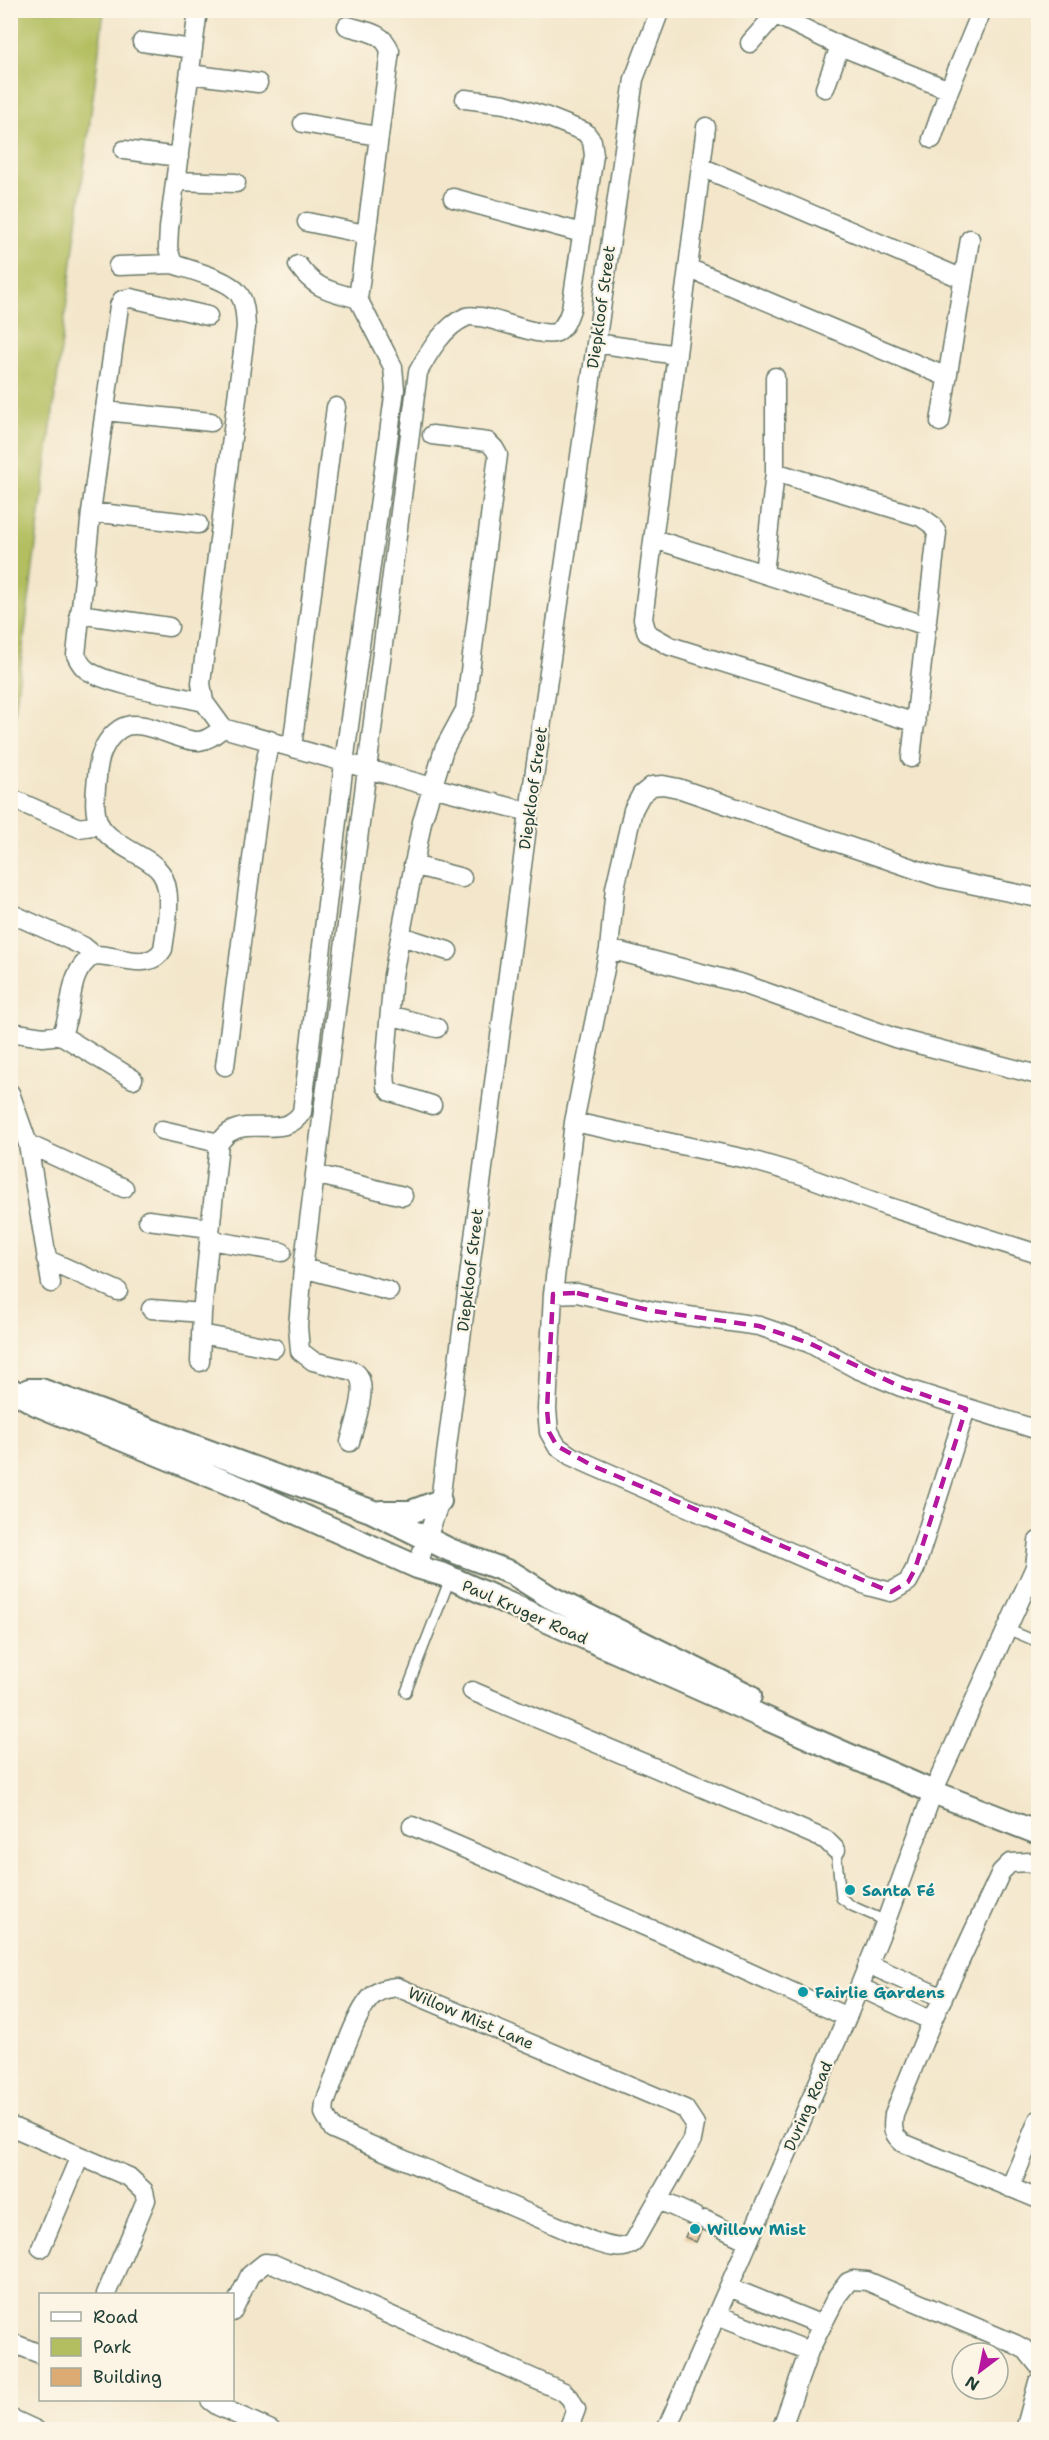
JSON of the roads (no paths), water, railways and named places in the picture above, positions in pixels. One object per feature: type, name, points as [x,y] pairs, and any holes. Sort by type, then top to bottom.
[{"type":"street","points":[[173,264],[168,248],[198,10]]},
{"type":"street","name":"Diepkloof Street","points":[[417,1567],[440,1501],[529,812],[634,79],[660,10]]},
{"type":"street","points":[[932,139],[949,90],[982,10]]},
{"type":"street","points":[[750,43],[777,13],[840,46],[949,90]]},
{"type":"street","points":[[200,1362],[202,1313],[219,1143],[229,1132],[238,1129],[288,1125],[297,1120],[302,1112],[344,763],[395,389],[393,367],[358,299],[377,136],[390,51],[387,42],[379,35],[347,26]]},
{"type":"street","points":[[142,42],[194,49]]},
{"type":"street","points":[[825,88],[840,46]]},
{"type":"street","points":[[190,74],[258,83]]},
{"type":"street","points":[[350,1442],[358,1410],[361,1378],[353,1371],[313,1361],[300,1351],[298,1326],[303,1268],[418,372],[430,351],[449,328],[468,316],[495,318],[540,334],[555,333],[565,325],[572,309],[594,155],[592,141],[585,132],[505,104],[465,99]]},
{"type":"street","points":[[303,123],[377,136]]},
{"type":"street","points":[[706,127],[643,619],[647,633],[656,640],[916,723]]},
{"type":"street","points":[[124,150],[179,157]]},
{"type":"street","points":[[701,167],[963,279]]},
{"type":"street","points":[[176,181],[236,183]]},
{"type":"street","points":[[453,198],[582,233]]},
{"type":"street","points":[[307,222],[365,234]]},
{"type":"street","points":[[940,422],[970,238]]},
{"type":"street","points":[[118,266],[173,264],[225,283],[239,293],[245,308],[246,327],[201,683],[204,702],[223,728],[529,812]]},
{"type":"street","points":[[298,266],[310,281],[326,289],[358,299]]},
{"type":"street","points":[[688,268],[947,376]]},
{"type":"street","points":[[204,702],[108,680],[87,670],[76,655],[91,512],[122,300],[131,298],[208,316]]},
{"type":"street","points":[[596,343],[677,355]]},
{"type":"street","points":[[765,574],[775,472],[775,376]]},
{"type":"street","points":[[292,747],[336,407]]},
{"type":"street","points":[[105,411],[211,422]]},
{"type":"street","points":[[432,435],[488,442],[498,455],[465,710],[444,749],[432,787],[413,865],[393,975],[385,1069],[386,1086],[391,1092],[432,1105]]},
{"type":"street","points":[[775,472],[921,517],[931,524],[937,533],[911,758]]},
{"type":"street","points":[[91,512],[198,524]]},
{"type":"street","points":[[654,539],[927,626]]},
{"type":"street","points":[[79,614],[169,627]]},
{"type":"street","points":[[61,1035],[70,1012],[76,976],[83,962],[94,955],[104,954],[148,961],[159,955],[163,949],[166,929],[168,888],[161,873],[151,862],[107,836],[98,825],[94,808],[98,767],[103,749],[110,736],[122,727],[138,726],[199,741],[209,738],[223,728]]},
{"type":"street","points":[[225,1066],[263,774],[270,740]]},
{"type":"street","points":[[966,1409],[915,1569],[908,1582],[891,1592],[593,1466],[571,1456],[557,1446],[549,1432],[547,1409],[553,1294],[574,1122],[609,949],[615,888],[633,810],[641,795],[652,786],[678,788],[941,878],[1038,898]]},
{"type":"street","points":[[15,800],[79,828],[98,825]]},
{"type":"street","points":[[413,865],[462,878]]},
{"type":"street","points":[[10,913],[83,946],[94,955]]},
{"type":"street","points":[[401,936],[448,951]]},
{"type":"street","points":[[609,949],[743,984],[904,1041],[1038,1075]]},
{"type":"street","points":[[390,1015],[437,1028]]},
{"type":"street","points":[[10,1032],[43,1037],[61,1035],[133,1079]]},
{"type":"street","points":[[10,1093],[28,1144],[51,1283]]},
{"type":"street","points":[[574,1122],[751,1160],[1038,1254]]},
{"type":"street","points":[[162,1130],[219,1143]]},
{"type":"street","points":[[28,1144],[124,1188]]},
{"type":"street","points":[[315,1174],[403,1196]]},
{"type":"street","points":[[148,1220],[282,1252]]},
{"type":"street","points":[[46,1259],[118,1291]]},
{"type":"street","points":[[303,1268],[388,1291]]},
{"type":"street","points":[[553,1294],[577,1293],[653,1311],[759,1326],[809,1343],[857,1369],[901,1387],[1038,1430]]},
{"type":"street","points":[[151,1309],[202,1313]]},
{"type":"street","points":[[201,1334],[274,1348]]},
{"type":"street","name":"Paul Kruger Road","points":[[11,1389],[41,1390],[371,1511],[450,1550],[512,1573],[550,1598],[1038,1833]]},
{"type":"street","name":"Paul Kruger Road","points":[[11,1389],[36,1404],[250,1492],[417,1567],[936,1785],[1038,1818]]},
{"type":"street","points":[[371,1511],[411,1512],[440,1501]]},
{"type":"street","name":"During Road","points":[[666,2430],[847,2017],[886,1921],[936,1785],[1037,1566],[1038,1541]]},
{"type":"street","points":[[472,1691],[826,1840],[836,1850]]},
{"type":"street","points":[[412,1826],[700,1950],[847,2017]]},
{"type":"street","points":[[1038,1866],[1030,1862],[1010,1863],[1001,1872],[932,2021],[894,2114],[892,2126],[894,2135],[903,2143],[1038,2199]]},
{"type":"street","points":[[868,1964],[943,1998]]},
{"type":"street","points":[[859,1987],[932,2021]]},
{"type":"street","name":"Willow Mist Lane","points":[[386,1988],[397,1988],[685,2109],[695,2124],[694,2134],[659,2200],[633,2243],[628,2246],[610,2247],[333,2129],[324,2113],[326,2103],[364,2006],[375,1993],[386,1988]]},
{"type":"street","points":[[1010,2188],[1038,2120]]},
{"type":"street","points":[[10,2127],[129,2177],[144,2191],[146,2200],[107,2293]]},
{"type":"street","points":[[40,2248],[80,2156]]},
{"type":"street","points":[[659,2200],[748,2241]]},
{"type":"street","points":[[234,2308],[250,2275],[265,2263],[274,2264],[564,2392],[576,2409],[568,2430]]},
{"type":"street","points":[[781,2430],[809,2351],[848,2282],[853,2280],[867,2281],[1015,2344],[1026,2350],[1038,2365]]},
{"type":"street","points":[[729,2287],[822,2325]]},
{"type":"street","points":[[717,2315],[809,2351]]},
{"type":"street","points":[[10,2342],[39,2355]]},
{"type":"street","points":[[1025,2430],[1038,2382]]},
{"type":"street","points":[[211,2401],[271,2430]]},
{"type":"street","points":[[10,2418],[36,2430]]},
{"type":"lane","points":[[406,1692],[450,1579]]},
{"type":"lane","points":[[1007,1629],[1038,1642]]},
{"type":"lane","points":[[836,1850],[841,1898],[852,1906],[886,1921]]},
{"type":"place","name":"Santa Fé","points":[[850,1890]]},
{"type":"place","name":"Fairlie Gardens","points":[[803,1992]]},
{"type":"place","name":"Willow Mist","points":[[695,2229]]}]
